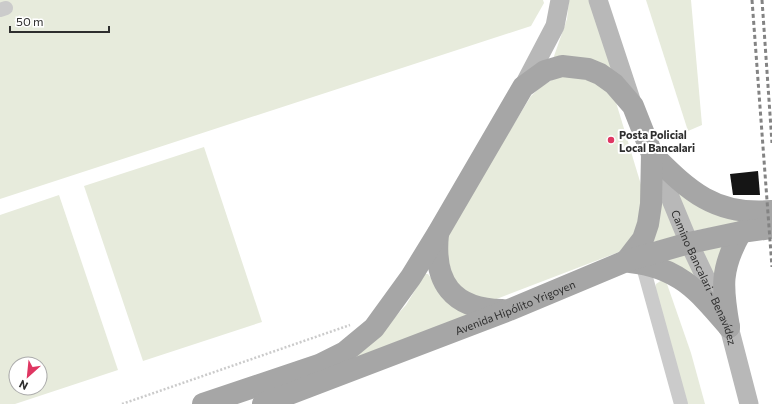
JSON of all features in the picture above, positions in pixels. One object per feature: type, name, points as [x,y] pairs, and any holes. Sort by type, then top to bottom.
[{"type":"main road","points":[[523,87],[555,26],[560,0]]},
{"type":"main road","points":[[598,0],[633,106],[652,154],[651,204],[648,224],[634,262],[662,268],[688,283],[702,296],[729,327]]},
{"type":"main road","points":[[523,87],[545,71],[562,66],[588,69],[600,74],[614,84],[633,106]]},
{"type":"main road","name":"Avenida Hipólito Yrigoyen","points":[[203,404],[295,391],[319,365],[345,352],[362,339],[388,311],[438,233],[523,87]]},
{"type":"main road","points":[[652,154],[687,188],[702,198],[734,208],[772,211]]},
{"type":"main road","name":"Camino Bancalari - Benavídez","points":[[652,154],[689,243],[729,327],[749,404]]},
{"type":"main road","name":"Avenida Hipólito Yrigoyen","points":[[263,404],[634,262],[689,243],[741,232],[772,228]]},
{"type":"main road","points":[[729,327],[723,294],[724,274],[731,249],[741,232]]},
{"type":"main road","points":[[438,233],[436,252],[437,264],[443,279],[453,293],[462,301],[474,308],[508,310]]},
{"type":"street","points":[[634,262],[681,404]]},
{"type":"path","points":[[122,404],[354,323]]},
{"type":"shaded area","points":[[0,0],[543,0],[544,3],[531,26],[0,199]]},
{"type":"shaded area","points":[[569,0],[594,0],[616,70],[553,59],[567,19]]},
{"type":"shaded area","points":[[646,0],[691,0],[702,125],[688,131]]},
{"type":"shaded area","points":[[569,74],[593,80],[615,99],[642,188],[642,226],[619,252],[494,300],[479,299],[464,291],[454,281],[444,245],[449,230],[531,96],[548,82]]},
{"type":"shaded area","points":[[204,147],[262,322],[143,361],[84,186]]},
{"type":"shaded area","points":[[674,189],[765,218],[692,231]]},
{"type":"shaded area","points":[[657,190],[678,236],[654,242],[653,239]]},
{"type":"shaded area","points":[[59,195],[118,370],[48,393],[48,356],[8,356],[8,396],[39,396],[15,404],[0,404],[0,215]]},
{"type":"shaded area","points":[[724,245],[721,293],[701,248]]},
{"type":"shaded area","points":[[683,250],[706,290],[667,263],[665,256]]},
{"type":"shaded area","points":[[425,274],[428,274],[434,282],[471,314],[323,376],[368,347],[406,305]]},
{"type":"shaded area","points":[[662,280],[666,281],[691,353],[705,404],[684,404],[655,288],[656,284]]},
{"type":"building","points":[[758,171],[760,195],[733,195],[730,174]]},
{"type":"railway","points":[[752,0],[772,267]]},
{"type":"railway","points":[[762,0],[772,143]]},
{"type":"place","name":"Posta Policial Local Bancalari","points":[[611,140]]}]
